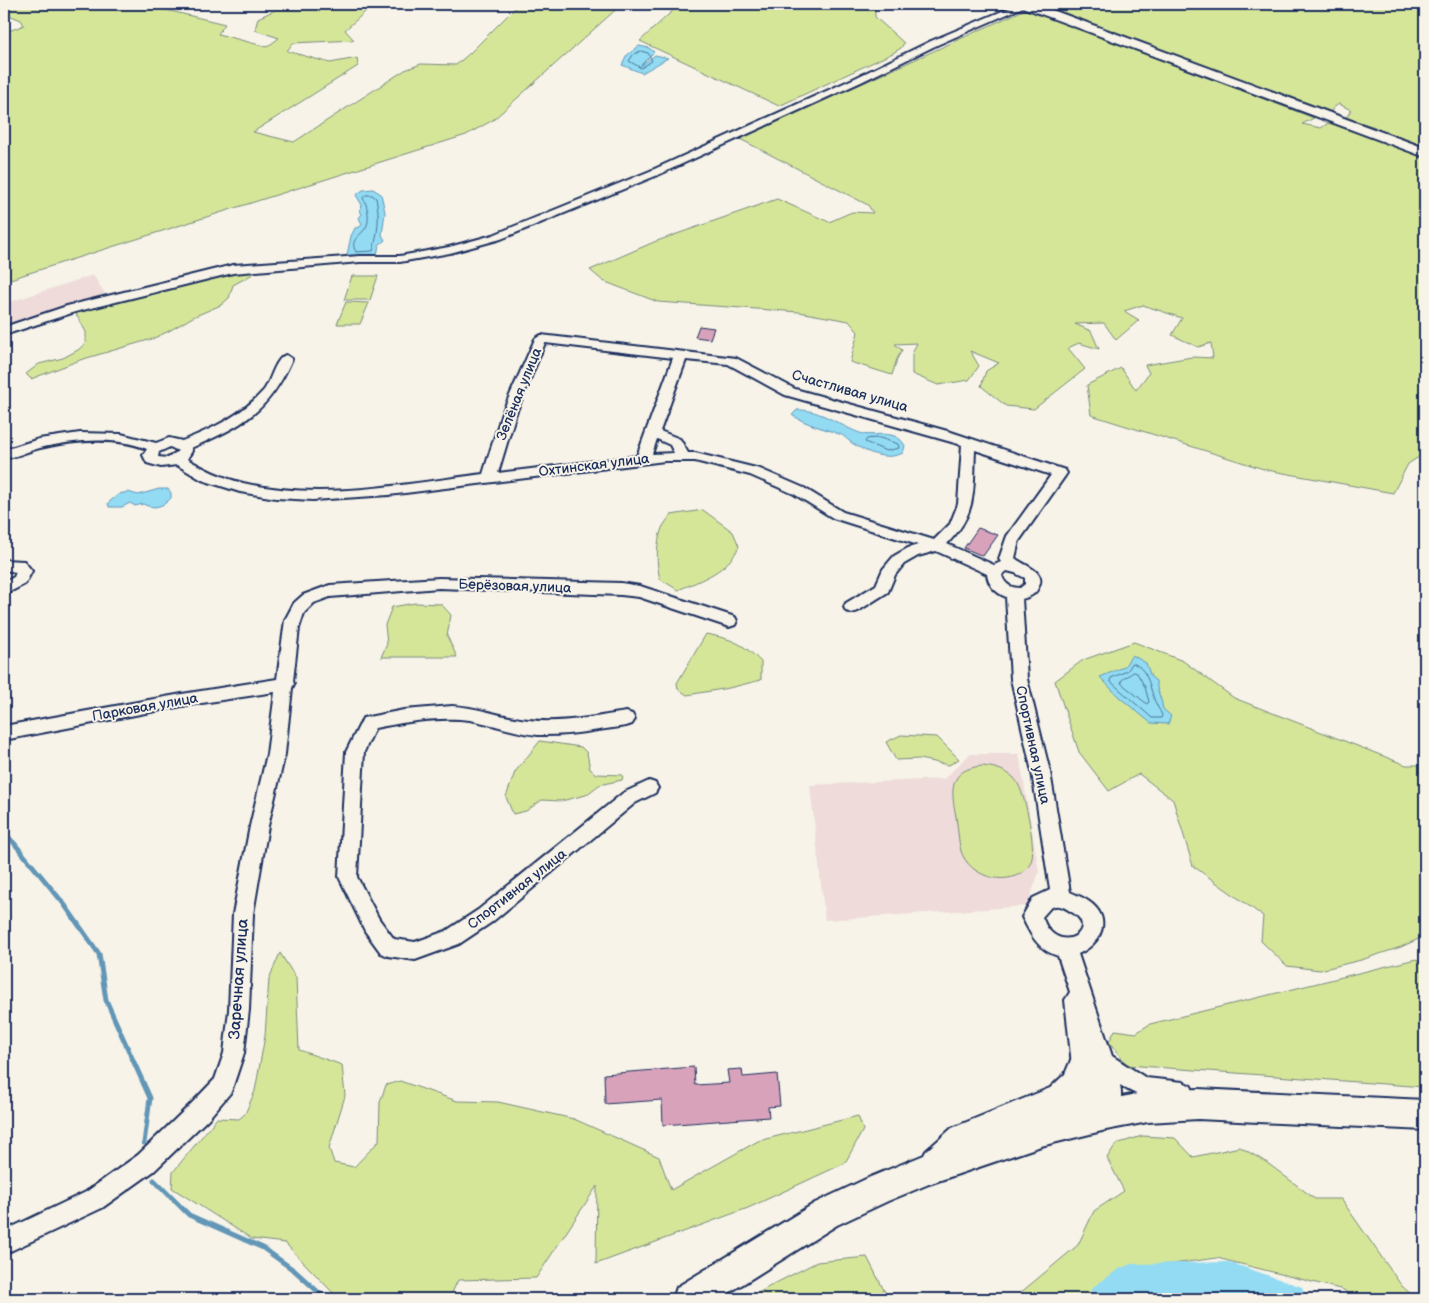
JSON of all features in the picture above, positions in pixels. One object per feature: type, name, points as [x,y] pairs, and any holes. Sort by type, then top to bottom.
[{"type":"street","points":[[4,331],[71,309],[233,269],[360,259],[400,259],[450,250],[497,238],[661,170],[934,43],[1026,4],[1425,153]]},
{"type":"street","name":"Счастливая улица","points":[[541,340],[730,361],[790,392],[969,442],[1060,473],[1012,540],[1007,559],[1015,566]]},
{"type":"street","name":"Зелёная улица","points":[[489,478],[509,413],[541,340]]},
{"type":"street","points":[[643,459],[682,355]]},
{"type":"street","points":[[183,446],[229,424],[251,409],[269,392],[286,359]]},
{"type":"street","points":[[652,434],[670,438],[677,443],[681,450],[681,455]]},
{"type":"street","points":[[4,455],[43,444],[88,437],[123,438],[147,443],[156,448]]},
{"type":"street","points":[[169,442],[178,443],[183,446],[185,451],[177,459],[166,463],[158,463],[152,460],[150,455],[156,448],[169,442]]},
{"type":"street","points":[[852,607],[883,588],[888,572],[899,560],[913,552],[937,546],[956,526],[965,504],[969,442]]},
{"type":"street","name":"Охтинская улица","points":[[177,459],[210,476],[234,485],[267,492],[295,495],[330,495],[681,455],[713,460],[755,472],[799,491],[838,515],[937,546],[996,572]]},
{"type":"street","points":[[4,565],[19,565],[24,571],[20,580],[4,589]]},
{"type":"street","points":[[1005,566],[1015,566],[1024,569],[1030,574],[1033,581],[1031,587],[1025,592],[1014,593],[999,587],[994,581],[996,572],[1005,566]]},
{"type":"street","name":"Берёзовая улица","points":[[300,604],[315,595],[330,591],[439,583],[621,589],[640,592],[729,621]]},
{"type":"street","name":"Спортивная улица","points":[[1014,593],[1019,679],[1041,772],[1061,896]]},
{"type":"street","name":"Заречная улица","points":[[4,1243],[94,1200],[146,1163],[200,1110],[222,1085],[234,1053],[239,1010],[243,914],[259,826],[276,754],[286,684],[291,628],[300,604]]},
{"type":"street","name":"Парковая улица","points":[[4,733],[182,700],[286,684]]},
{"type":"street","name":"Спортивная улица","points":[[626,720],[552,728],[526,727],[494,719],[456,713],[395,717],[369,724],[355,752],[348,877],[372,925],[388,946],[415,951],[452,938],[485,916],[629,798],[649,788]]},
{"type":"street","points":[[1069,957],[1077,948],[1089,940],[1093,927],[1088,913],[1076,902],[1061,896],[1047,898],[1037,906],[1032,917],[1036,929],[1047,942],[1069,957],[1094,1064],[1088,1098],[1106,1115]]},
{"type":"street","points":[[1094,1064],[1143,1088],[1198,1095],[1229,1105]]},
{"type":"street","points":[[929,1169],[963,1139],[1061,1098],[1094,1064]]},
{"type":"street","points":[[689,1299],[826,1214],[879,1189],[929,1169],[1041,1131],[1148,1107],[1198,1104],[1425,1115]]},
{"type":"shaded area","points":[[93,275],[107,297],[4,325],[4,304]]},
{"type":"shaded area","points":[[970,754],[1019,754],[1039,872],[1027,906],[825,920],[810,785],[944,779]]},
{"type":"green space","points":[[4,4],[38,7],[60,4],[147,4],[145,5],[225,24],[218,34],[267,47],[279,38],[255,30],[258,18],[288,4],[374,4],[345,30],[354,40],[293,43],[287,51],[330,63],[357,58],[358,66],[253,132],[294,142],[405,70],[421,64],[456,65],[519,4],[622,4],[493,120],[466,135],[4,281],[4,33],[24,25],[21,20],[4,13]]},
{"type":"green space","points":[[680,4],[875,4],[875,17],[904,43],[901,48],[893,53],[779,106],[640,41]]},
{"type":"green space","points":[[1033,4],[1425,4],[1425,150],[1376,132],[1373,128],[1375,127],[1346,118],[1351,110],[1339,104],[1331,112],[1316,110]]},
{"type":"green space","points":[[1026,9],[1314,118],[1302,124],[1321,128],[1330,122],[1425,158],[1425,453],[1408,464],[1393,493],[1267,470],[1091,415],[1087,385],[1121,368],[1136,390],[1149,373],[1145,365],[1192,357],[1213,358],[1211,343],[1198,347],[1172,335],[1182,318],[1143,305],[1124,311],[1139,320],[1116,340],[1104,323],[1075,324],[1091,331],[1099,349],[1079,343],[1068,348],[1085,369],[1034,409],[1006,406],[981,386],[986,371],[999,363],[970,351],[979,366],[969,380],[938,385],[912,374],[912,354],[917,343],[895,344],[902,350],[892,375],[850,362],[858,332],[849,321],[799,312],[658,302],[603,281],[590,270],[654,242],[777,199],[829,222],[852,212],[873,213],[868,205],[740,139]]},
{"type":"green space","points":[[254,269],[256,271],[253,274],[233,285],[229,298],[221,305],[193,317],[152,339],[80,360],[31,379],[26,374],[39,364],[63,358],[86,343],[86,332],[76,314],[78,311],[228,272]]},
{"type":"green space","points":[[352,276],[378,276],[370,300],[344,300]]},
{"type":"green space","points":[[346,302],[369,303],[360,324],[337,324]]},
{"type":"green space","points":[[703,510],[733,532],[739,546],[728,562],[713,574],[678,590],[660,579],[657,554],[660,534],[671,515]]},
{"type":"green space","points":[[415,603],[441,604],[451,615],[447,636],[457,657],[381,657],[387,644],[385,625],[392,607]]},
{"type":"green space","points":[[706,634],[730,640],[748,650],[761,662],[761,680],[687,695],[678,689],[677,683]]},
{"type":"green space","points":[[1134,642],[1183,661],[1234,698],[1406,765],[1425,765],[1425,936],[1401,947],[1361,960],[1320,970],[1287,966],[1261,941],[1263,916],[1193,866],[1173,800],[1139,774],[1109,791],[1079,752],[1055,681],[1083,660]]},
{"type":"green space","points":[[901,735],[937,737],[959,759],[949,765],[919,759],[896,760],[886,742]]},
{"type":"green space","points":[[540,741],[581,747],[587,753],[590,769],[596,774],[623,775],[622,780],[599,785],[586,795],[561,801],[542,800],[526,811],[513,814],[506,797],[515,772]]},
{"type":"green space","points":[[982,766],[999,769],[1007,773],[1014,778],[1022,793],[1028,816],[1033,851],[1030,864],[1016,876],[997,878],[979,873],[965,860],[961,851],[953,798],[954,783],[964,771]]},
{"type":"green space","points":[[280,953],[296,978],[299,1050],[342,1065],[345,1096],[329,1148],[334,1163],[354,1167],[379,1141],[380,1102],[386,1085],[400,1081],[457,1101],[498,1102],[574,1119],[659,1157],[671,1190],[758,1141],[858,1116],[863,1130],[845,1163],[748,1208],[596,1264],[597,1186],[536,1278],[458,1280],[449,1299],[339,1299],[285,1243],[252,1239],[172,1188],[173,1172],[217,1118],[239,1119],[245,1114],[255,1091],[265,1036],[269,979]]},
{"type":"green space","points":[[1416,959],[1425,968],[1425,1087],[1127,1065],[1109,1042],[1115,1030],[1136,1033],[1150,1024]]},
{"type":"green space","points":[[1142,1136],[1175,1138],[1193,1157],[1240,1147],[1266,1162],[1315,1199],[1341,1199],[1401,1285],[1416,1299],[1354,1299],[1344,1290],[1217,1258],[1127,1270],[1082,1299],[1013,1299],[1078,1245],[1094,1211],[1124,1191],[1107,1158],[1116,1144]]},
{"type":"green space","points":[[867,1257],[887,1296],[886,1299],[748,1299],[817,1262]]},
{"type":"water","points":[[639,46],[649,48],[654,52],[639,67],[655,55],[668,58],[642,73],[622,65],[626,56]]},
{"type":"water","points":[[373,189],[381,194],[385,212],[382,235],[385,240],[379,245],[377,255],[351,258],[347,255],[351,236],[355,228],[360,227],[362,224],[359,218],[362,214],[360,211],[362,205],[356,195],[363,190]]},
{"type":"water","points":[[797,410],[815,412],[863,434],[885,434],[896,437],[905,446],[903,453],[883,456],[870,453],[841,435],[809,424],[792,415]]},
{"type":"water","points":[[159,489],[168,489],[171,493],[171,498],[158,506],[151,507],[143,504],[135,506],[130,503],[122,507],[109,507],[108,503],[119,494],[128,492],[138,495]]},
{"type":"water","points":[[1132,655],[1146,663],[1151,677],[1156,681],[1163,709],[1171,716],[1168,724],[1151,723],[1119,697],[1100,677],[1124,667]]},
{"type":"building","points":[[699,326],[714,328],[710,339],[695,337]]},
{"type":"building","points":[[978,528],[998,535],[983,556],[964,548]]},
{"type":"building","points":[[694,1067],[695,1085],[729,1083],[727,1070],[742,1069],[743,1077],[777,1074],[780,1106],[768,1107],[769,1117],[663,1125],[662,1100],[605,1104],[604,1074]]},
{"type":"waterway","points":[[4,831],[15,844]]},
{"type":"waterway","points":[[14,843],[64,904],[99,954],[106,1000],[150,1098],[144,1143]]},
{"type":"waterway","points":[[154,1180],[189,1215],[263,1248],[295,1271],[326,1299]]},
{"type":"waterway","points":[[1105,1299],[1131,1281],[1229,1279],[1290,1299]]}]
